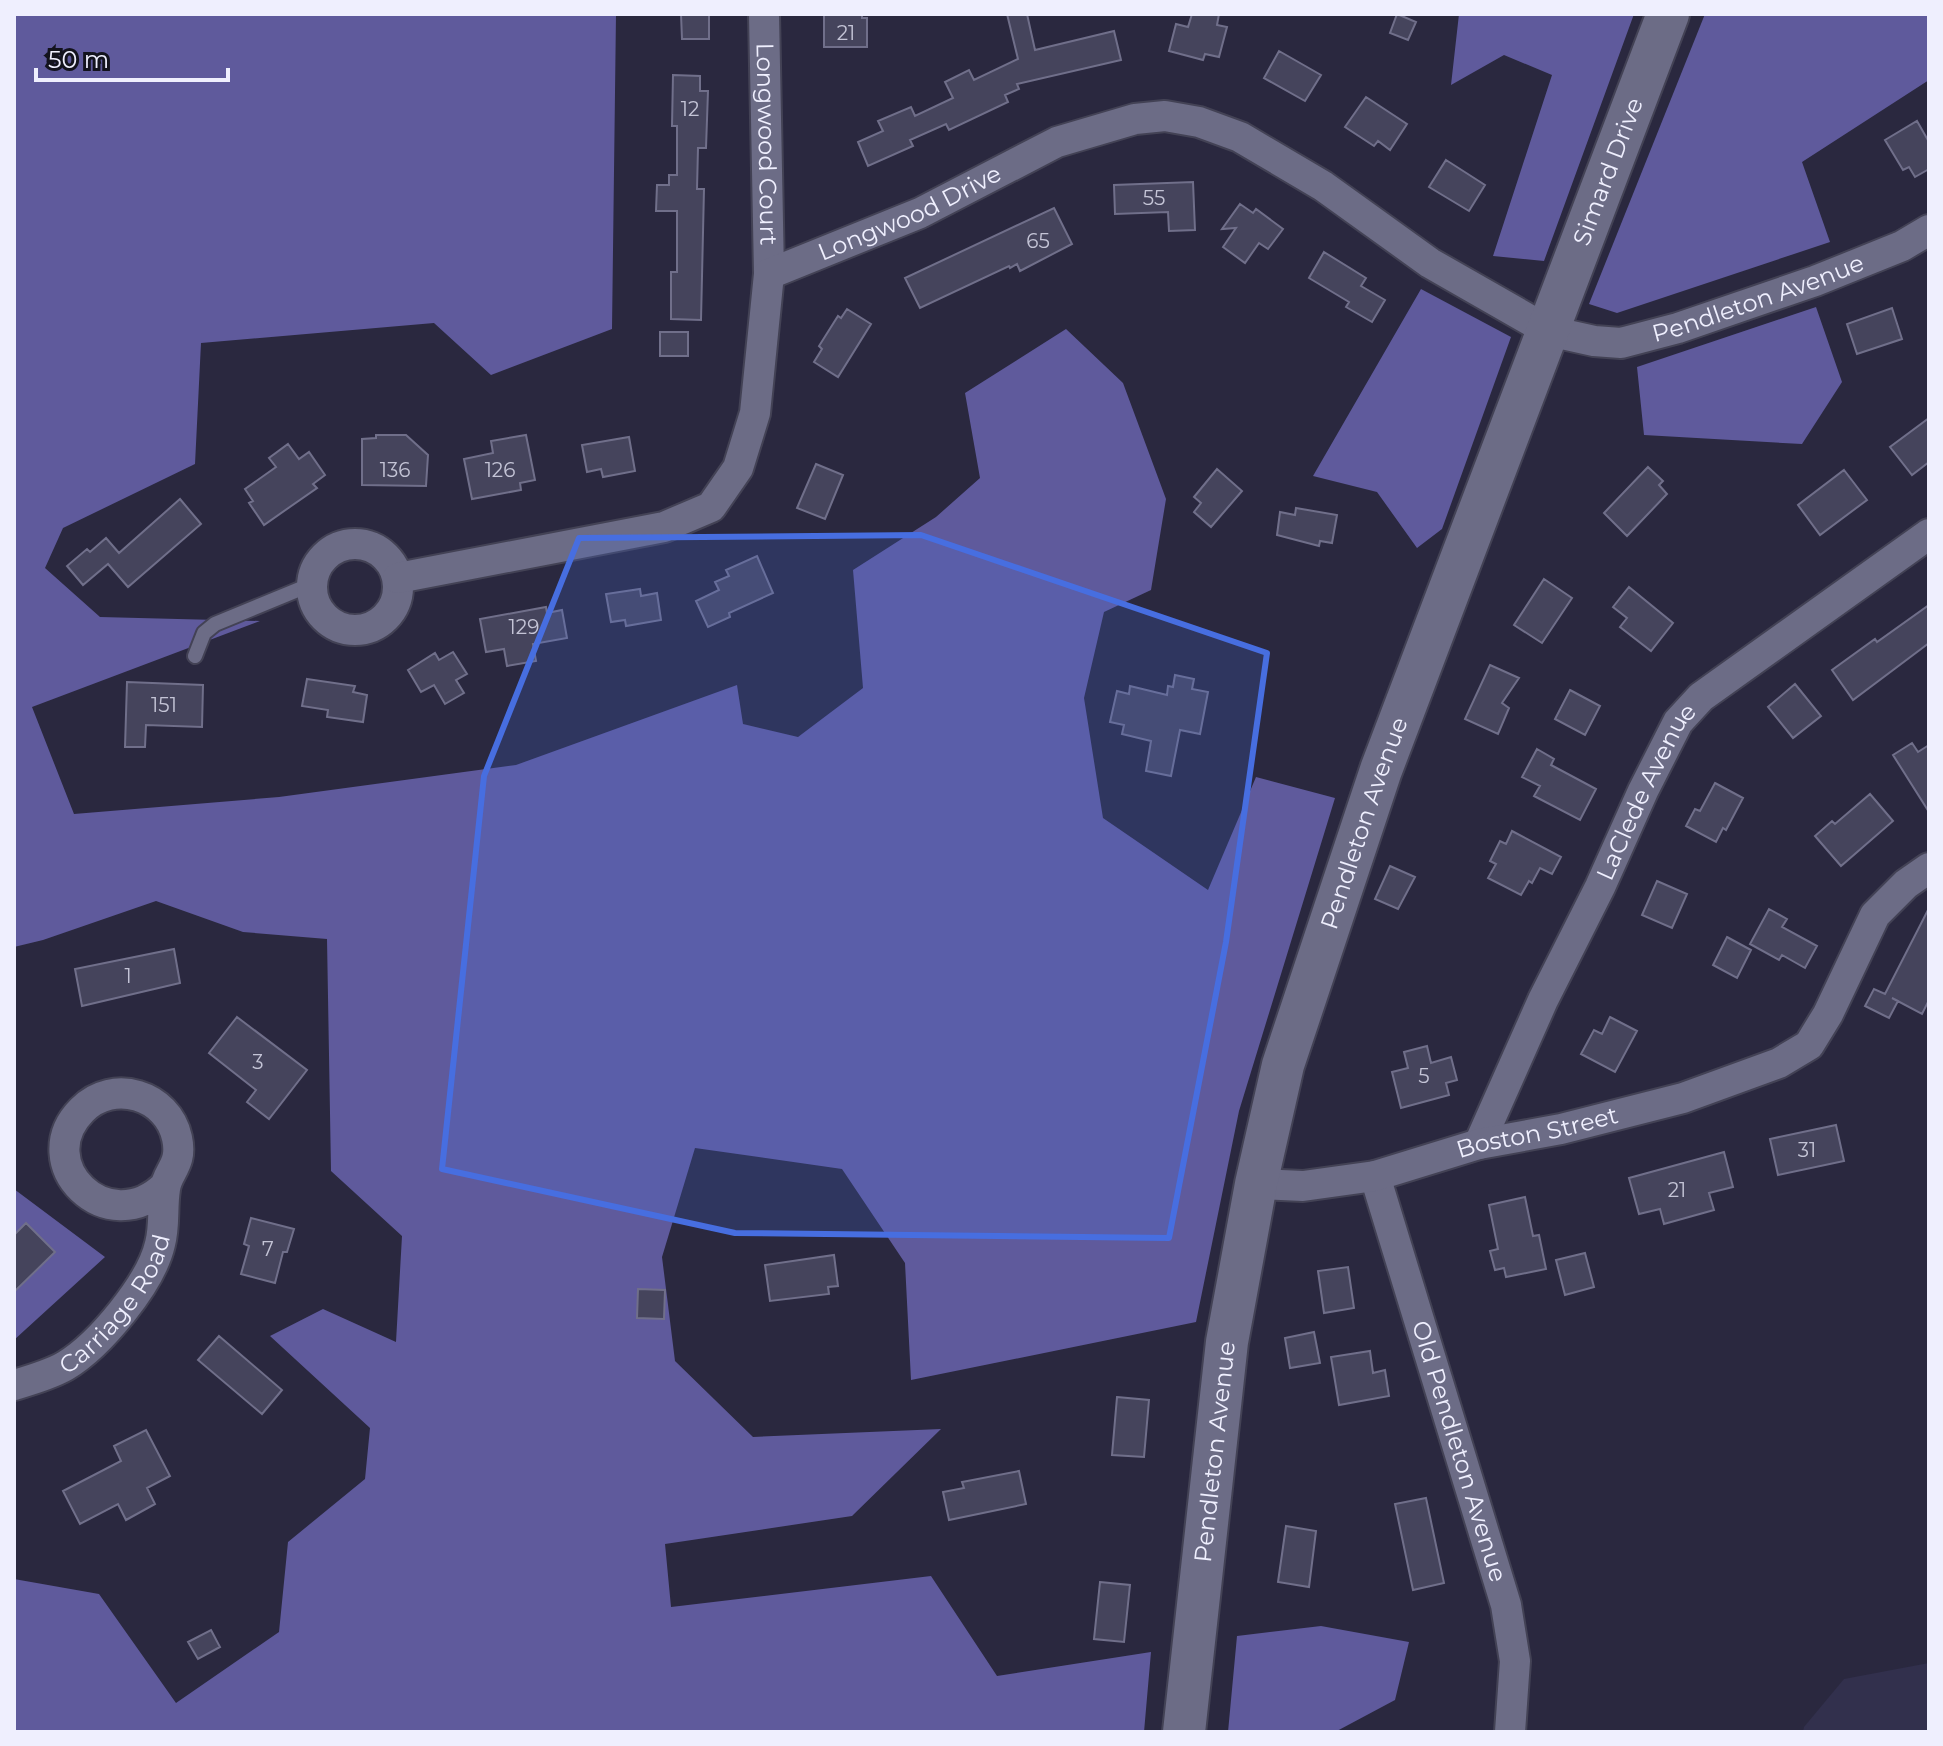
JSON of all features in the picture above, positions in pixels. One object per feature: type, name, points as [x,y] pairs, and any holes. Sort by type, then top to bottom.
[{"type":"street","name":"Longwood Court","points":[[764,14],[769,274]]},
{"type":"street","name":"Simard Drive","points":[[1549,331],[1668,14]]},
{"type":"street","name":"Longwood Drive","points":[[769,274],[920,213],[1057,142],[1135,119],[1165,116],[1199,122],[1240,137],[1323,186],[1430,263],[1549,331]]},
{"type":"street","name":"Pendleton Avenue","points":[[1184,1732],[1227,1342],[1256,1184],[1283,1065],[1371,798],[1549,331],[1594,341],[1621,343],[1678,328],[1815,281],[1902,246],[1929,230]]},
{"type":"street","points":[[398,578],[664,527],[711,507],[738,468],[755,413],[769,274]]},
{"type":"street","name":"LaClede Avenue","points":[[1479,1144],[1543,1000],[1678,722],[1701,697],[1929,534]]},
{"type":"street","points":[[359,543],[385,554],[398,578],[398,594],[384,620],[371,628],[356,631],[328,622],[312,597],[312,584],[322,558],[346,544],[359,543]]},
{"type":"street","name":"Boston Street","points":[[1256,1184],[1303,1186],[1375,1176],[1479,1144],[1561,1129],[1683,1098],[1779,1063],[1809,1045],[1828,1014],[1875,915],[1906,884],[1929,868]]},
{"type":"street","name":"Old Pendleton Avenue","points":[[1375,1176],[1506,1605],[1515,1661],[1510,1732]]},
{"type":"street","name":"Carriage Road","points":[[14,1385],[66,1365],[84,1351],[141,1287],[160,1246],[165,1218],[165,1186]]},
{"type":"lane","points":[[195,656],[204,633],[215,624],[312,584]]},
{"type":"highlighted area","points":[[921,535],[1267,653],[1226,942],[1169,1238],[735,1233],[442,1169],[484,776],[579,538]]},
{"type":"shaded area","points":[[14,14],[616,14],[612,329],[491,375],[434,323],[201,343],[195,464],[63,528],[45,568],[100,617],[260,621],[32,707],[74,814],[279,797],[516,765],[737,685],[743,724],[798,737],[863,688],[853,570],[936,517],[980,478],[965,393],[1066,329],[1123,383],[1166,499],[1151,590],[1104,612],[1084,698],[1103,818],[1208,890],[1256,777],[1335,798],[1239,1111],[1196,1322],[911,1380],[905,1263],[842,1169],[695,1148],[662,1257],[675,1361],[753,1437],[941,1429],[852,1516],[665,1544],[671,1607],[931,1576],[997,1676],[1151,1652],[1144,1732],[14,1732],[14,1579],[99,1594],[176,1703],[279,1632],[288,1542],[365,1479],[370,1428],[270,1336],[323,1309],[396,1342],[402,1236],[331,1171],[327,939],[243,932],[156,901],[14,947]]},
{"type":"shaded area","points":[[1459,14],[1634,14],[1544,261],[1493,256],[1552,75],[1504,55],[1451,85]]},
{"type":"shaded area","points":[[1705,14],[1929,14],[1929,80],[1802,162],[1830,242],[1617,313],[1589,304]]},
{"type":"shaded area","points":[[1421,289],[1511,337],[1442,529],[1417,548],[1377,492],[1313,476]]},
{"type":"shaded area","points":[[1816,307],[1842,382],[1802,444],[1644,435],[1637,367]]},
{"type":"shaded area","points":[[14,1189],[105,1257],[14,1340]]},
{"type":"shaded area","points":[[1321,1626],[1409,1642],[1395,1700],[1335,1732],[1228,1732],[1237,1636]]},
{"type":"shaded area","points":[[1929,1663],[1929,1732],[1803,1732],[1844,1679]]},
{"type":"building","points":[[681,14],[709,14],[709,39],[682,39]]},
{"type":"building","points":[[824,14],[862,14],[862,18],[867,18],[867,47],[824,47]]},
{"type":"building","points":[[1007,14],[1027,14],[1035,50],[1114,31],[1121,60],[1017,84],[1019,89],[1005,95],[1008,102],[949,130],[946,124],[910,140],[913,146],[868,166],[858,142],[883,131],[878,121],[911,107],[915,116],[953,98],[945,82],[969,70],[974,80],[1018,59]]},
{"type":"building","points":[[1192,14],[1219,14],[1217,25],[1227,27],[1219,57],[1205,54],[1203,60],[1169,51],[1176,24],[1188,27]]},
{"type":"building","points":[[1397,14],[1416,22],[1408,40],[1390,33]]},
{"type":"building","points":[[1279,51],[1321,75],[1305,101],[1264,78]]},
{"type":"building","points":[[673,75],[700,76],[700,91],[708,91],[706,148],[698,148],[697,189],[704,189],[701,320],[671,319],[671,272],[677,272],[677,211],[656,211],[657,185],[669,185],[669,175],[677,175],[677,126],[672,126]]},
{"type":"building","points":[[1366,97],[1407,124],[1390,150],[1378,141],[1374,146],[1345,127]]},
{"type":"building","points":[[1917,121],[1929,142],[1929,169],[1915,177],[1909,167],[1903,170],[1885,140]]},
{"type":"building","points":[[1446,160],[1485,185],[1469,211],[1429,187]]},
{"type":"building","points":[[1193,182],[1195,230],[1169,231],[1168,212],[1115,214],[1114,185]]},
{"type":"building","points":[[1240,204],[1253,213],[1256,209],[1283,229],[1268,249],[1259,243],[1245,263],[1223,247],[1236,228],[1222,229]]},
{"type":"building","points":[[1054,208],[1072,244],[1020,271],[1017,264],[1009,266],[920,308],[905,278]]},
{"type":"building","points":[[1324,252],[1366,278],[1361,286],[1385,300],[1372,322],[1346,307],[1349,302],[1309,278]]},
{"type":"building","points":[[1892,308],[1902,339],[1857,354],[1847,324]]},
{"type":"building","points":[[847,309],[871,324],[838,377],[814,362],[822,349],[819,346],[838,316],[841,318]]},
{"type":"building","points":[[660,332],[688,332],[688,356],[660,356]]},
{"type":"building","points":[[1929,418],[1929,462],[1912,475],[1890,447]]},
{"type":"building","points":[[376,435],[406,435],[428,455],[426,486],[362,485],[362,439],[376,438]]},
{"type":"building","points":[[526,435],[535,480],[520,483],[521,490],[472,499],[464,459],[493,453],[491,441]]},
{"type":"building","points":[[629,437],[635,471],[603,477],[601,469],[587,472],[582,445]]},
{"type":"building","points":[[288,444],[299,459],[309,452],[325,475],[313,484],[317,488],[264,525],[249,503],[253,501],[245,489],[276,467],[269,458]]},
{"type":"building","points":[[816,464],[843,475],[825,519],[797,508]]},
{"type":"building","points":[[1648,467],[1663,481],[1659,485],[1667,494],[1627,536],[1604,513]]},
{"type":"building","points":[[1217,469],[1242,491],[1211,527],[1194,512],[1201,503],[1194,497]]},
{"type":"building","points":[[1844,470],[1867,500],[1820,535],[1798,505]]},
{"type":"building","points":[[180,499],[201,524],[128,587],[108,564],[83,585],[67,566],[106,538],[119,553]]},
{"type":"building","points":[[1296,508],[1337,515],[1332,543],[1320,541],[1319,546],[1277,535],[1280,512],[1295,515]]},
{"type":"building","points":[[757,556],[773,593],[729,613],[730,617],[708,627],[696,601],[719,590],[715,582],[729,576],[726,570]]},
{"type":"building","points":[[1544,579],[1572,598],[1542,643],[1514,625]]},
{"type":"building","points":[[1629,587],[1673,623],[1651,651],[1620,627],[1627,618],[1613,607]]},
{"type":"building","points":[[640,589],[641,596],[657,593],[661,620],[626,626],[625,620],[611,622],[606,594]]},
{"type":"building","points":[[1929,605],[1929,643],[1853,700],[1832,670]]},
{"type":"building","points":[[546,607],[547,613],[562,610],[567,638],[533,644],[536,661],[507,666],[504,649],[486,652],[480,619]]},
{"type":"building","points":[[453,652],[467,674],[456,680],[464,693],[445,704],[434,685],[421,692],[408,670],[435,653],[439,660]]},
{"type":"building","points":[[1490,665],[1519,678],[1502,703],[1509,708],[1498,734],[1465,719]]},
{"type":"building","points":[[1175,675],[1194,679],[1192,689],[1208,692],[1200,734],[1180,730],[1171,776],[1146,771],[1151,741],[1122,734],[1124,725],[1110,722],[1117,691],[1129,694],[1130,686],[1167,695],[1168,686],[1173,687]]},
{"type":"building","points":[[307,679],[355,686],[353,692],[367,695],[363,722],[327,717],[328,710],[302,706]]},
{"type":"building","points":[[127,682],[203,685],[202,727],[146,725],[145,747],[125,747]]},
{"type":"building","points":[[1795,684],[1821,716],[1793,738],[1768,707]]},
{"type":"building","points":[[1570,690],[1600,706],[1585,735],[1555,719]]},
{"type":"building","points":[[1912,743],[1918,752],[1929,745],[1929,812],[1893,755]]},
{"type":"building","points":[[1537,749],[1554,759],[1551,765],[1596,789],[1580,820],[1534,796],[1540,786],[1522,777]]},
{"type":"building","points":[[1715,783],[1743,798],[1716,842],[1686,826],[1695,809],[1700,811]]},
{"type":"building","points":[[1870,794],[1893,821],[1841,866],[1815,836],[1832,821],[1835,824]]},
{"type":"building","points":[[1512,831],[1561,857],[1552,874],[1540,868],[1521,895],[1488,878],[1496,864],[1490,861],[1500,841],[1506,844]]},
{"type":"building","points":[[1390,866],[1415,877],[1398,909],[1375,899]]},
{"type":"building","points":[[1657,881],[1687,894],[1672,928],[1642,915]]},
{"type":"building","points":[[1929,908],[1929,1000],[1922,1014],[1898,1001],[1889,1018],[1865,1006],[1874,989],[1885,994]]},
{"type":"building","points":[[1769,909],[1787,919],[1782,927],[1817,946],[1805,968],[1782,955],[1779,960],[1750,944]]},
{"type":"building","points":[[1727,937],[1751,950],[1737,978],[1713,965]]},
{"type":"building","points":[[174,949],[180,983],[82,1006],[75,969]]},
{"type":"building","points":[[237,1017],[307,1070],[269,1119],[247,1102],[256,1090],[209,1053]]},
{"type":"building","points":[[1610,1017],[1637,1031],[1615,1072],[1581,1054],[1594,1030],[1602,1034]]},
{"type":"building","points":[[1427,1046],[1431,1063],[1451,1057],[1457,1080],[1446,1083],[1449,1095],[1401,1108],[1392,1072],[1408,1068],[1404,1052]]},
{"type":"building","points":[[1836,1125],[1844,1161],[1778,1175],[1770,1139]]},
{"type":"building","points":[[1724,1152],[1733,1187],[1709,1193],[1714,1210],[1664,1224],[1660,1209],[1639,1214],[1629,1178]]},
{"type":"building","points":[[1525,1197],[1533,1236],[1539,1235],[1546,1269],[1506,1277],[1504,1268],[1495,1270],[1490,1251],[1498,1249],[1489,1205]]},
{"type":"building","points":[[251,1218],[294,1229],[287,1252],[283,1252],[275,1283],[241,1274],[249,1246],[244,1244]]},
{"type":"building","points":[[26,1223],[55,1252],[14,1292],[14,1235]]},
{"type":"building","points":[[1585,1253],[1594,1287],[1565,1295],[1556,1260]]},
{"type":"building","points":[[834,1255],[838,1286],[828,1287],[829,1294],[770,1301],[765,1265]]},
{"type":"building","points":[[1348,1267],[1354,1308],[1324,1313],[1318,1271]]},
{"type":"building","points":[[638,1289],[665,1290],[664,1319],[637,1318]]},
{"type":"building","points":[[1314,1332],[1320,1363],[1290,1368],[1285,1338]]},
{"type":"building","points":[[219,1336],[282,1390],[262,1414],[198,1360]]},
{"type":"building","points":[[1370,1351],[1373,1373],[1385,1370],[1389,1396],[1339,1405],[1331,1357]]},
{"type":"building","points":[[1117,1397],[1149,1400],[1144,1457],[1112,1455]]},
{"type":"building","points":[[146,1430],[170,1476],[147,1488],[155,1504],[126,1520],[118,1504],[80,1524],[63,1491],[121,1461],[114,1446]]},
{"type":"building","points":[[1019,1471],[1026,1504],[949,1520],[943,1492],[964,1488],[962,1482]]},
{"type":"building","points":[[1426,1498],[1444,1583],[1413,1590],[1395,1504]]},
{"type":"building","points":[[1286,1526],[1316,1531],[1309,1587],[1278,1582]]},
{"type":"building","points":[[1100,1582],[1130,1585],[1124,1642],[1094,1639]]},
{"type":"building","points":[[211,1630],[220,1647],[198,1659],[188,1642]]}]
